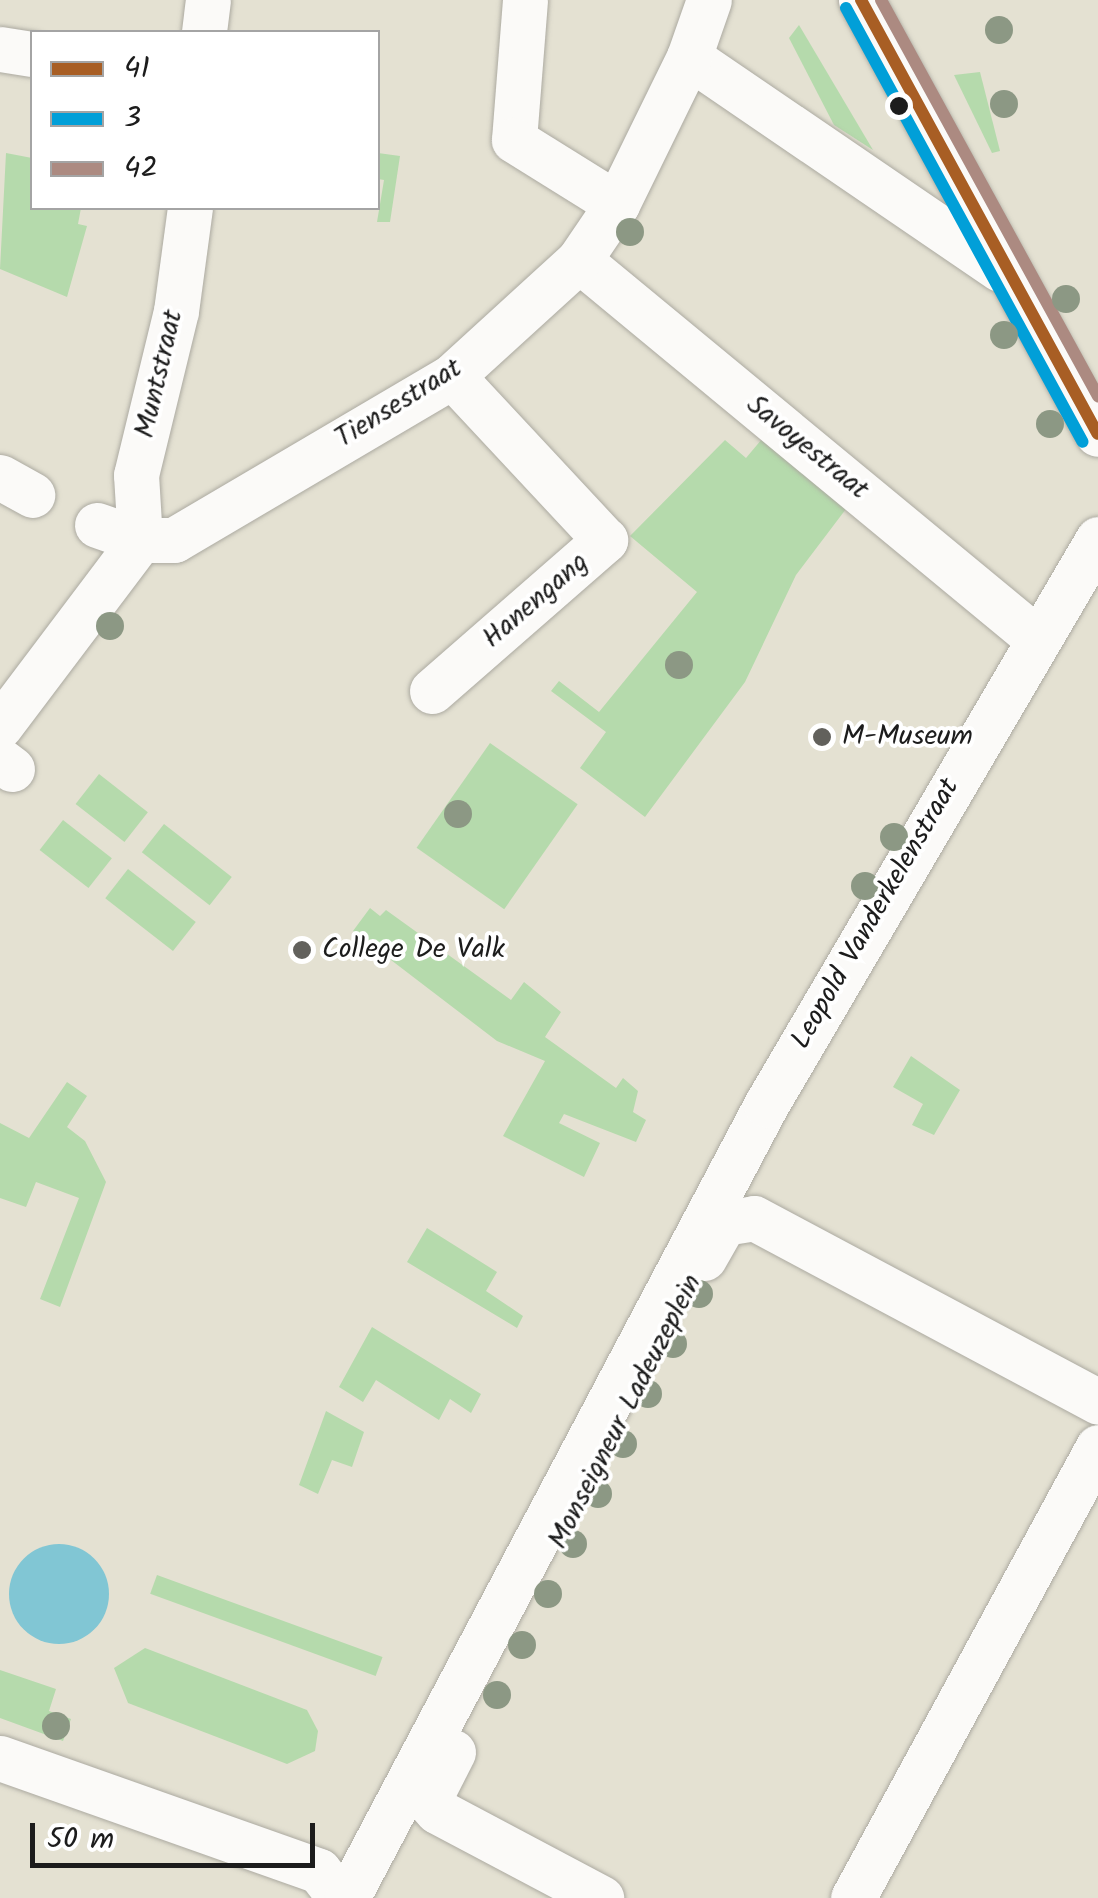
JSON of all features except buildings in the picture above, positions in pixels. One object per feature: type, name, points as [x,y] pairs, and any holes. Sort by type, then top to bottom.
[{"type":"street","points":[[204,30],[208,0]]},
{"type":"street","points":[[524,0],[514,140],[617,204]]},
{"type":"street","name":"Tiensestraat","points":[[96,525],[140,540],[174,540],[452,376],[578,260],[617,204],[689,57],[709,0]]},
{"type":"street","points":[[861,0],[1006,273],[1098,434]]},
{"type":"street","points":[[0,49],[30,54]]},
{"type":"street","points":[[689,57],[1006,273]]},
{"type":"street","name":"Muntstraat","points":[[140,540],[136,475],[176,311],[190,210]]},
{"type":"street","name":"Savoyestraat","points":[[578,260],[1035,637]]},
{"type":"street","name":"Hanengang","points":[[432,691],[606,540],[452,376]]},
{"type":"street","name":"Leopold Vanderkelenstraat","points":[[721,1188],[1035,637],[1098,539]]},
{"type":"street","points":[[0,726],[140,540]]},
{"type":"street","points":[[721,1188],[1098,1385]]},
{"type":"street","name":"Monseigneur Ladeuzeplein","points":[[343,1898],[721,1188]]},
{"type":"street","name":"Monseigneur Ladeuzeplein","points":[[601,1898],[428,1801],[724,1224],[754,1218],[1098,1402]]},
{"type":"street","points":[[853,1898],[1098,1447]]},
{"type":"street","points":[[879,1898],[1098,1492]]},
{"type":"street","points":[[0,1758],[319,1871],[343,1898]]},
{"type":"green space","points":[[799,25],[873,150],[834,125],[789,38]]},
{"type":"green space","points":[[980,72],[1000,151],[992,153],[954,75]]},
{"type":"green space","points":[[6,153],[30,158],[30,210],[81,210],[78,224],[87,226],[67,297],[0,269]]},
{"type":"green space","points":[[380,153],[400,156],[390,222],[377,222],[380,210],[384,180],[380,179]]},
{"type":"green space","points":[[762,439],[849,505],[796,575],[745,682],[645,817],[580,768],[606,732],[551,691],[559,681],[599,712],[697,592],[630,536],[725,440],[746,458]]},
{"type":"green space","points":[[490,743],[578,804],[504,909],[417,848]]},
{"type":"green space","points":[[99,774],[148,812],[124,842],[76,804]]},
{"type":"green space","points":[[63,820],[112,858],[88,888],[40,850]]},
{"type":"green space","points":[[164,824],[232,877],[210,905],[142,852]]},
{"type":"green space","points":[[128,869],[196,922],[173,951],[105,898]]},
{"type":"green space","points":[[370,908],[380,916],[386,910],[511,1000],[524,982],[561,1012],[545,1037],[616,1088],[623,1078],[638,1091],[633,1112],[646,1120],[636,1142],[564,1114],[559,1123],[600,1143],[584,1177],[503,1136],[545,1061],[497,1041],[353,931]]},
{"type":"green space","points":[[911,1056],[960,1090],[934,1135],[912,1125],[923,1104],[893,1087]]},
{"type":"green space","points":[[67,1082],[87,1096],[67,1127],[85,1141],[106,1182],[60,1307],[40,1299],[79,1198],[36,1182],[26,1207],[0,1198],[0,1123],[29,1138]]},
{"type":"green space","points":[[427,1228],[497,1272],[486,1291],[523,1316],[517,1328],[407,1262]]},
{"type":"green space","points":[[372,1327],[481,1394],[471,1413],[450,1399],[439,1420],[376,1380],[363,1402],[339,1387]]},
{"type":"green space","points":[[326,1411],[364,1432],[352,1467],[332,1460],[318,1494],[299,1485]]},
{"type":"green space","points":[[157,1575],[383,1657],[376,1676],[150,1594]]},
{"type":"green space","points":[[145,1648],[307,1710],[318,1731],[315,1751],[287,1764],[128,1703],[114,1668]]},
{"type":"green space","points":[[0,1670],[56,1689],[49,1711],[71,1719],[63,1741],[0,1718]]},
{"type":"water","points":[[59,1544],[78,1547],[95,1558],[106,1575],[106,1613],[95,1630],[78,1641],[59,1644],[40,1641],[23,1630],[12,1613],[9,1594],[12,1575],[23,1558],[40,1547]]},
{"type":"transit line","name":"41","points":[[861,0],[1098,434]]},
{"type":"transit line","name":"42","points":[[881,0],[1098,397]]},
{"type":"transit line","name":"3","points":[[846,8],[1083,442]]},
{"type":"place","name":"M-Museum","points":[[822,737]]},
{"type":"place","name":"College De Valk","points":[[302,950]]}]
